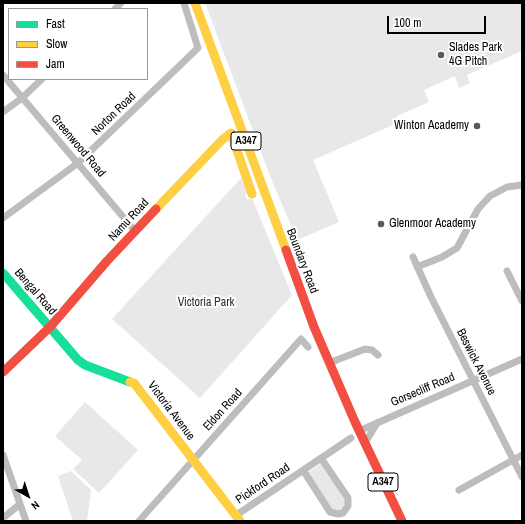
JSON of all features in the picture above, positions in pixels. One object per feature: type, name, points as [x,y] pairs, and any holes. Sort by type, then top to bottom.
[{"type":"street","name":"Norton Road","points":[[3,218],[78,164],[198,48],[184,3]]},
{"type":"street","name":"Boundary Road","points":[[196,3],[276,225],[329,363],[359,431],[402,521]]},
{"type":"street","name":"Greenwood Road","points":[[3,75],[135,231]]},
{"type":"street","points":[[3,112],[22,98],[41,80]]},
{"type":"street","name":"Namu Road","points":[[3,372],[50,326],[135,231],[223,139],[231,133],[252,194]]},
{"type":"street","points":[[417,267],[442,257],[457,248],[478,209],[490,196],[507,187],[522,185]]},
{"type":"street","name":"Beswick Avenue","points":[[413,257],[425,286],[522,477]]},
{"type":"street","points":[[507,271],[522,301]]},
{"type":"street","name":"Bengal Road","points":[[3,273],[50,326]]},
{"type":"street","name":"Victoria Avenue","points":[[50,326],[78,360],[85,365],[134,383],[236,519]]},
{"type":"street","name":"Eldon Road","points":[[139,521],[301,339],[308,347]]},
{"type":"street","points":[[329,363],[365,349],[372,350],[378,355]]},
{"type":"street","name":"Gorsecliff Road","points":[[359,431],[522,359]]},
{"type":"street","points":[[365,443],[378,422]]},
{"type":"street","name":"Pickford Road","points":[[236,519],[302,470],[350,438]]},
{"type":"street","points":[[3,455],[26,521]]},
{"type":"street","points":[[459,490],[522,455]]},
{"type":"street","name":"Pickford Road","points":[[302,470],[330,512],[338,514],[343,513],[348,506],[348,498],[321,458]]},
{"type":"street","points":[[3,518],[20,504]]},
{"type":"green space","points":[[205,3],[522,3],[522,51],[467,75],[470,83],[459,88],[455,76],[424,90],[429,102],[397,116],[393,125],[313,160],[339,222],[297,240],[270,176]]},
{"type":"green space","name":"Victoria Park","points":[[241,178],[247,193],[245,195],[247,200],[252,198],[292,295],[200,398],[112,319]]},
{"type":"green space","points":[[85,402],[138,450],[99,493],[73,469],[82,460],[55,436]]},
{"type":"green space","points":[[322,463],[345,499],[345,504],[341,511],[332,510],[307,473]]},
{"type":"green space","points":[[71,471],[91,490],[87,521],[73,521],[58,476]]},
{"type":"traffic: fast","points":[[3,273],[78,360],[85,365],[130,382]]},
{"type":"traffic: slow","points":[[195,3],[286,250]]},
{"type":"traffic: slow","points":[[156,209],[223,139],[231,133],[252,194]]},
{"type":"traffic: slow","points":[[130,382],[134,383],[240,521]]},
{"type":"traffic: jam","points":[[3,372],[50,327],[107,261],[156,209]]},
{"type":"traffic: jam","points":[[286,250],[314,327],[355,422],[402,521]]},
{"type":"place","name":"Slades Park 4G Pitch","points":[[441,55]]},
{"type":"place","name":"Winton Academy","points":[[477,126]]},
{"type":"place","name":"Glenmoor Academy","points":[[381,224]]}]
